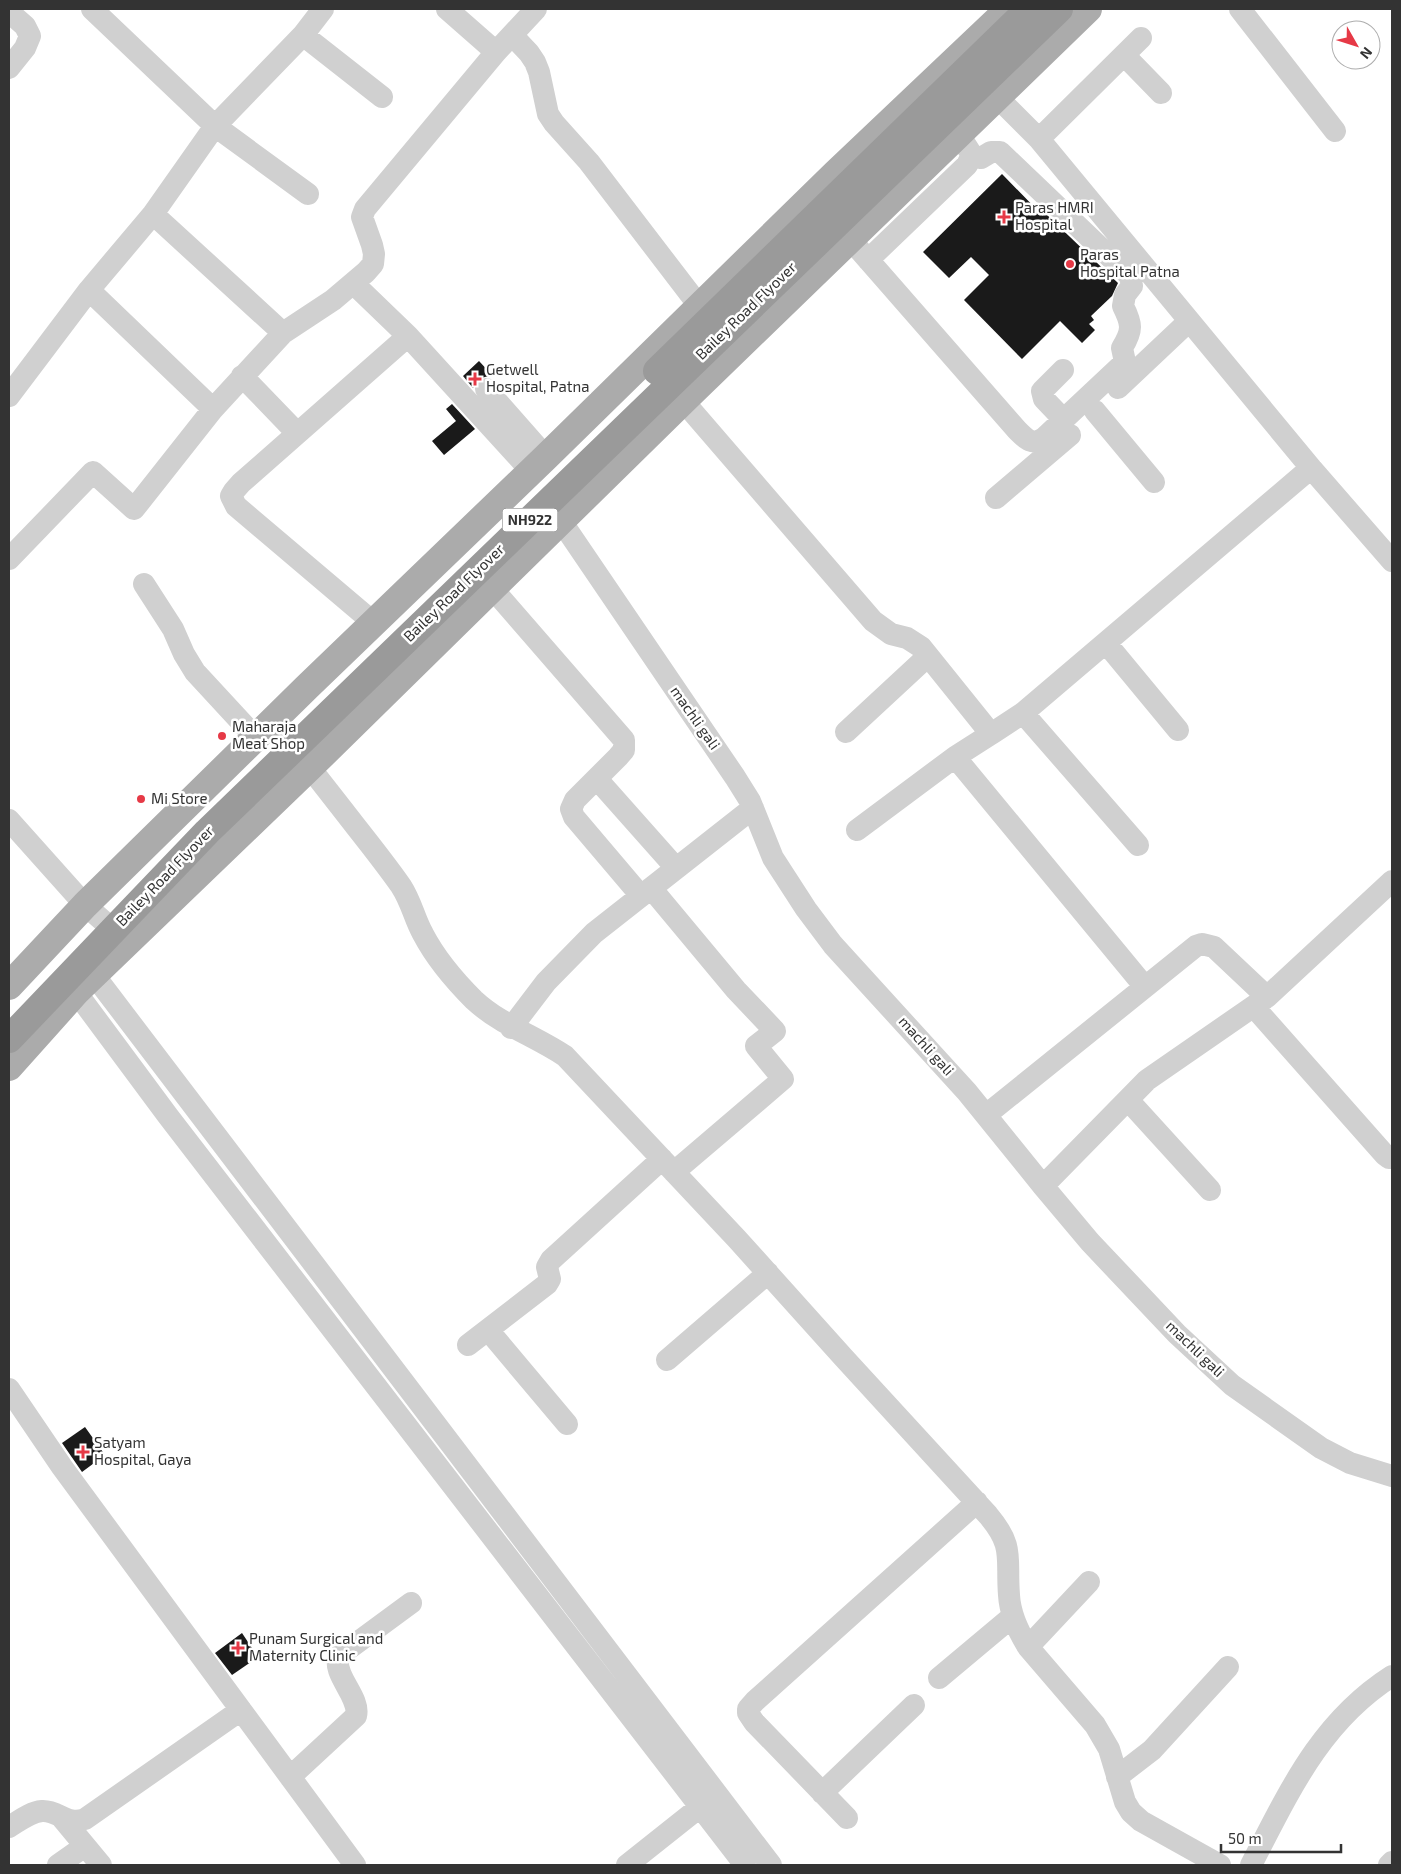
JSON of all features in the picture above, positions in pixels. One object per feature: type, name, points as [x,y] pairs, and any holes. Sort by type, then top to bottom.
[{"type":"highway","name":"Bailey Road Flyover","points":[[9,1012],[68,948],[194,820],[1029,9]]},
{"type":"highway","name":"Bailey Road Flyover","points":[[9,1039],[214,825],[1059,9]]},
{"type":"main road","points":[[9,986],[85,905],[264,729],[1009,9]]},
{"type":"main road","points":[[9,1067],[85,983],[310,767],[850,239],[965,145],[998,98],[1088,9]]},
{"type":"main road","points":[[539,464],[583,498]]},
{"type":"street","points":[[92,9],[215,126],[308,194]]},
{"type":"street","points":[[9,396],[89,290],[152,214],[215,126],[303,35],[323,9]]},
{"type":"street","points":[[447,9],[496,52]]},
{"type":"street","points":[[9,559],[92,472],[134,509],[213,409],[283,333],[333,300],[373,264],[374,254],[372,245],[362,217],[365,210],[496,52],[536,9]]},
{"type":"street","points":[[1240,9],[1335,131]]},
{"type":"street","points":[[9,12],[25,26],[30,36],[25,48],[9,68]]},
{"type":"street","points":[[303,35],[382,97]]},
{"type":"street","points":[[512,35],[535,62],[548,114],[589,162],[700,307]]},
{"type":"street","points":[[1039,139],[1140,38]]},
{"type":"street","points":[[964,52],[998,98],[1039,139],[1188,322],[1311,468],[1389,551]]},
{"type":"street","points":[[1124,55],[1161,93]]},
{"type":"street","points":[[868,260],[967,164],[965,145]]},
{"type":"street","points":[[850,239],[1023,437],[1032,442],[1039,441],[1125,362],[1122,348],[1130,334],[1130,319],[1122,306],[1125,295],[1132,286],[1130,276],[1000,152],[991,152],[981,158],[965,145]]},
{"type":"street","points":[[152,214],[283,333]]},
{"type":"street","points":[[353,283],[539,464]]},
{"type":"street","points":[[89,290],[213,409]]},
{"type":"street","points":[[996,498],[1066,438],[1188,322]]},
{"type":"street","points":[[374,623],[243,512],[232,501],[231,496],[241,483],[408,336]]},
{"type":"street","points":[[646,359],[873,621],[891,634],[915,642],[991,734]]},
{"type":"street","points":[[1064,370],[1042,391],[1044,399],[1064,420]]},
{"type":"street","points":[[242,376],[297,434]]},
{"type":"street","points":[[486,389],[539,464]]},
{"type":"street","points":[[1094,411],[1154,482]]},
{"type":"street","points":[[857,830],[955,757],[1023,713],[1311,468]]},
{"type":"street","name":"machli gali","points":[[561,521],[735,777],[753,808],[773,858],[828,938],[968,1092],[1090,1242],[1176,1334],[1232,1385],[1321,1448],[1350,1463],[1392,1476]]},
{"type":"street","points":[[144,584],[173,629],[184,654],[195,672],[310,767],[398,882],[414,910],[430,948],[444,967],[489,1013],[512,1028],[547,1044],[565,1056],[768,1272],[1000,1529],[1006,1542],[1009,1559],[1009,1596],[1013,1616],[1028,1647],[1096,1725],[1109,1749],[1125,1802],[1131,1812],[1141,1821],[1220,1865]]},
{"type":"street","points":[[468,1345],[547,1284],[550,1279],[547,1267],[551,1260],[668,1165],[783,1079],[756,1046],[775,1031],[571,813],[572,804],[624,750],[625,744],[622,737],[492,588]]},
{"type":"street","points":[[1106,643],[1178,730]]},
{"type":"street","points":[[846,732],[928,656]]},
{"type":"street","points":[[1023,713],[1138,845]]},
{"type":"street","points":[[955,757],[1145,987]]},
{"type":"street","points":[[597,779],[676,868]]},
{"type":"street","points":[[512,1028],[546,982],[579,946],[753,808]]},
{"type":"street","points":[[9,820],[85,905],[128,942]]},
{"type":"street","points":[[1043,1186],[1147,1080],[1261,1002],[1392,881]]},
{"type":"street","points":[[986,1115],[1196,946],[1208,944],[1221,952],[1385,1155],[1392,1158]]},
{"type":"street","points":[[85,983],[168,1116],[745,1865]]},
{"type":"street","points":[[85,983],[771,1865]]},
{"type":"street","points":[[1128,1100],[1210,1190]]},
{"type":"street","points":[[667,1360],[768,1272]]},
{"type":"street","points":[[488,1330],[566,1424]]},
{"type":"street","points":[[9,1389],[62,1467],[355,1865]]},
{"type":"street","points":[[847,1818],[754,1722],[748,1713],[748,1709],[977,1502]]},
{"type":"street","points":[[1028,1647],[1089,1582]]},
{"type":"street","points":[[290,1777],[356,1716],[356,1707],[337,1665],[339,1656],[411,1603]]},
{"type":"street","points":[[939,1678],[1013,1616]]},
{"type":"street","points":[[1117,1777],[1141,1760],[1228,1666]]},
{"type":"street","points":[[1251,1865],[1291,1790],[1319,1744],[1365,1694],[1392,1676]]},
{"type":"street","points":[[822,1792],[914,1706]]},
{"type":"street","points":[[9,1827],[41,1811],[78,1822],[93,1814],[241,1710]]},
{"type":"street","points":[[627,1865],[700,1807]]},
{"type":"street","points":[[62,1818],[101,1865]]},
{"type":"street","points":[[58,1865],[85,1846]]},
{"type":"street","points":[[1389,1865],[1392,1862]]},
{"type":"building","name":"Paras Hospital Patna","points":[[1002,174],[1043,216],[1045,213],[1118,283],[1112,296],[1091,316],[1094,320],[1089,324],[1095,330],[1082,343],[1060,321],[1022,359],[964,300],[989,275],[971,257],[949,278],[923,252]]},
{"type":"building","points":[[479,361],[492,375],[478,379],[473,388],[463,376]]},
{"type":"building","points":[[452,404],[475,429],[444,455],[432,441],[456,421],[446,409]]},
{"type":"building","points":[[85,1427],[105,1455],[82,1472],[62,1443]]},
{"type":"building","points":[[242,1633],[258,1657],[232,1675],[215,1653]]},
{"type":"place","name":"Paras HMRI Hospital","points":[[1004,217]]},
{"type":"place","name":"Paras Hospital Patna","points":[[1070,264]]},
{"type":"place","name":"Getwell Hospital, Patna","points":[[475,379]]},
{"type":"place","name":"Maharaja Meat Shop","points":[[222,736]]},
{"type":"place","name":"Mi Store","points":[[141,799]]},
{"type":"place","name":"Satyam Hospital, Gaya","points":[[83,1452]]},
{"type":"place","name":"Punam Surgical and Maternity Clinic","points":[[238,1648]]}]
